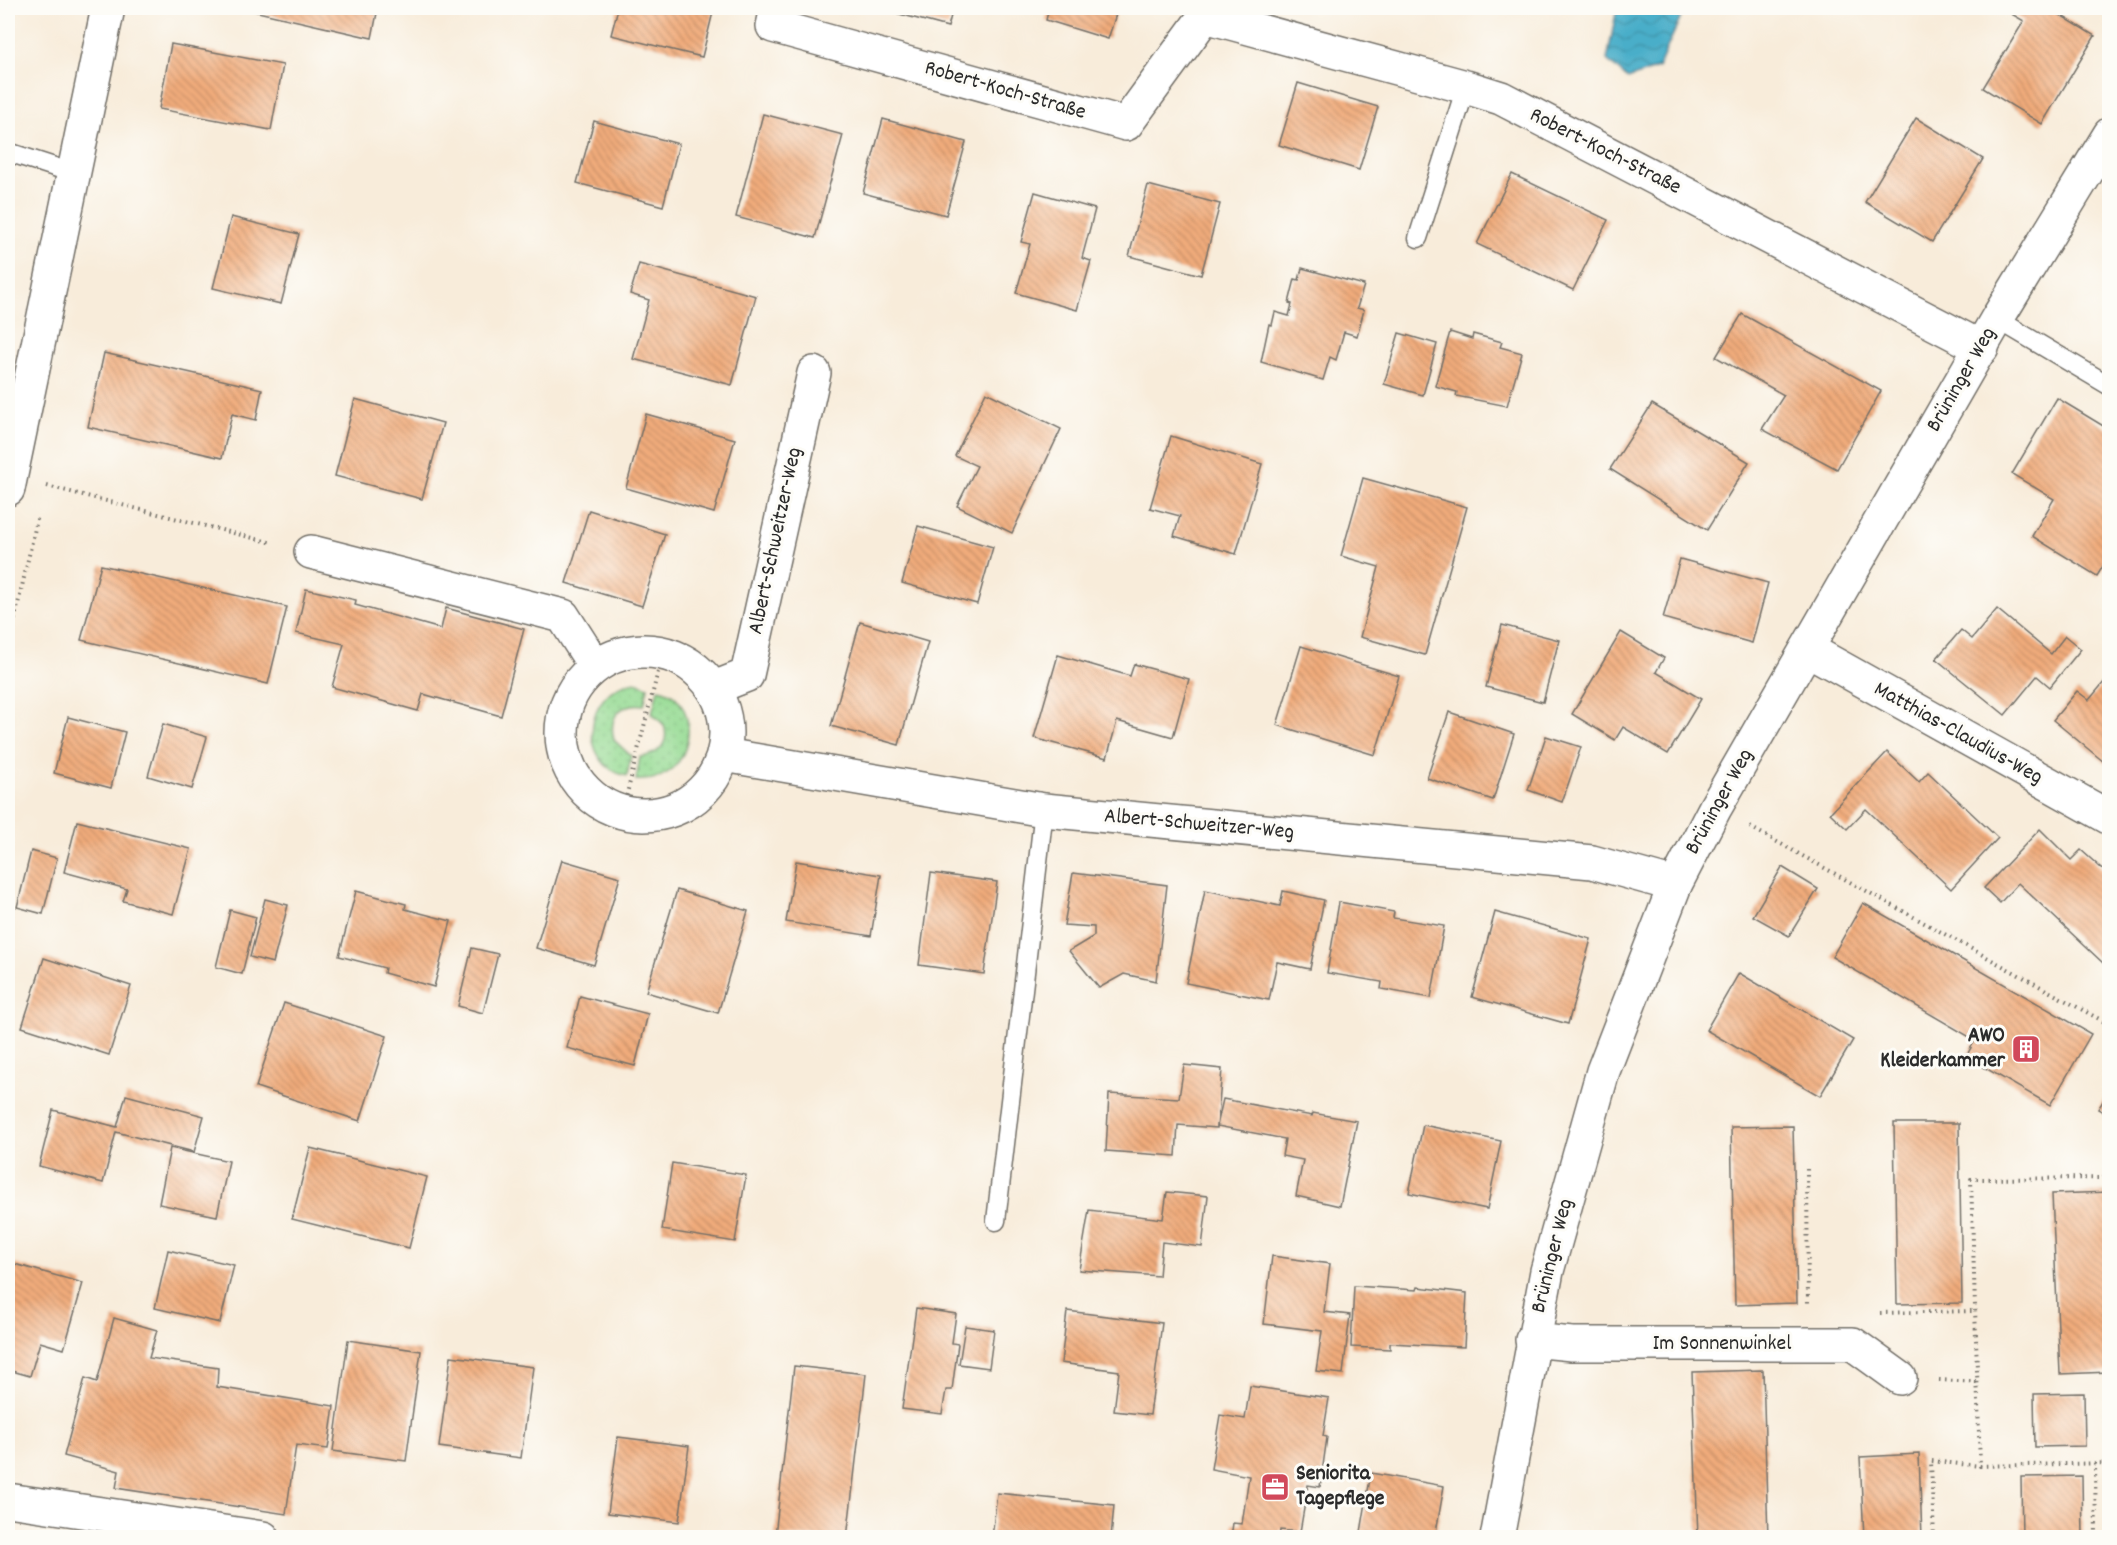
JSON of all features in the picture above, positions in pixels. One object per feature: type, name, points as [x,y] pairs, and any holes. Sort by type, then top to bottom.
[{"type":"street","points":[[9,483],[76,174],[108,8]]},
{"type":"street","name":"Robert-Koch-Straße","points":[[777,8],[773,26],[1126,124],[1203,12],[1501,98],[1982,348]]},
{"type":"street","name":"Brüninger Weg","points":[[1497,1538],[1532,1340],[1547,1271],[1603,1071],[1675,885],[1715,808],[1997,319],[2109,134]]},
{"type":"street","name":"Albert-Schweitzer-Weg","points":[[714,688],[747,675],[814,373]]},
{"type":"street","points":[[311,552],[562,616],[596,666]]},
{"type":"street","name":"Matthias-Claudius-Weg","points":[[1807,649],[2109,818]]},
{"type":"street","points":[[639,650],[663,652],[692,665],[714,688],[727,720],[724,755],[708,785],[696,798],[673,811],[648,816],[622,813],[598,802],[578,783],[566,760],[561,734],[565,708],[577,684],[596,666],[616,654],[639,650]]},
{"type":"street","name":"Albert-Schweitzer-Weg","points":[[724,755],[1044,810],[1592,862],[1675,885]]},
{"type":"street","name":"Im Sonnenwinkel","points":[[1532,1340],[1572,1344],[1853,1344],[1900,1378]]},
{"type":"street","points":[[8,1500],[263,1538]]},
{"type":"lane","points":[[1418,238],[1466,87]]},
{"type":"lane","points":[[8,152],[76,174]]},
{"type":"lane","points":[[1997,319],[2109,386]]},
{"type":"lane","points":[[996,1221],[1044,810]]},
{"type":"path","points":[[9,483],[311,552]]},
{"type":"path","points":[[622,813],[663,652]]},
{"type":"path","points":[[1715,808],[2109,1025]]},
{"type":"path","points":[[1808,1169],[1808,1314]]},
{"type":"path","points":[[1980,1466],[1971,1179],[2109,1178]]},
{"type":"path","points":[[1868,1313],[1975,1311]]},
{"type":"path","points":[[1934,1538],[1931,1461],[1980,1466],[2109,1463]]},
{"type":"path","points":[[2095,1463],[2096,1538]]},
{"type":"green space","points":[[636,682],[648,687],[644,705],[623,708],[618,712],[613,724],[614,740],[631,756],[627,776],[611,769],[600,758],[594,743],[592,727],[596,711],[605,697],[618,687]]},
{"type":"green space","points":[[658,689],[673,695],[682,706],[687,722],[688,739],[683,755],[672,769],[657,778],[636,780],[640,757],[652,754],[664,743],[664,725],[652,713]]},
{"type":"water","points":[[1617,8],[1685,8],[1658,68],[1628,79],[1607,60]]},
{"type":"building","points":[[240,8],[378,8],[372,38]]},
{"type":"building","points":[[618,8],[714,8],[702,57],[611,35]]},
{"type":"building","points":[[877,8],[953,8],[948,27]]},
{"type":"building","points":[[1049,8],[1118,8],[1108,39],[1046,20]]},
{"type":"building","points":[[2001,8],[2049,8],[2095,36],[2042,124],[1983,88],[2024,21]]},
{"type":"building","points":[[171,44],[283,65],[271,130],[159,109]]},
{"type":"building","points":[[1298,83],[1378,107],[1359,170],[1279,145]]},
{"type":"building","points":[[763,114],[843,135],[815,238],[736,217]]},
{"type":"building","points":[[1916,118],[1983,159],[1932,242],[1865,202]]},
{"type":"building","points":[[883,119],[966,142],[946,215],[863,193]]},
{"type":"building","points":[[594,121],[679,144],[663,206],[577,183]]},
{"type":"building","points":[[1512,174],[1608,220],[1573,290],[1477,244]]},
{"type":"building","points":[[1148,185],[1220,204],[1201,275],[1129,256]]},
{"type":"building","points":[[1035,192],[1095,209],[1082,258],[1091,261],[1077,310],[1016,293],[1030,244],[1021,242]]},
{"type":"building","points":[[231,217],[299,234],[281,304],[213,288]]},
{"type":"building","points":[[639,264],[756,296],[732,385],[633,359],[649,300],[630,294]]},
{"type":"building","points":[[1302,268],[1364,285],[1357,308],[1364,310],[1357,336],[1344,332],[1336,360],[1330,357],[1323,380],[1261,362],[1269,324],[1272,325],[1275,312],[1289,316],[1292,304],[1289,303],[1295,279],[1299,280]]},
{"type":"building","points":[[1742,314],[1881,391],[1837,469],[1762,429],[1784,395],[1716,357]]},
{"type":"building","points":[[1450,332],[1472,339],[1473,334],[1502,342],[1500,347],[1522,353],[1507,406],[1456,396],[1457,392],[1435,386]]},
{"type":"building","points":[[1399,333],[1437,344],[1423,395],[1384,384]]},
{"type":"building","points":[[104,353],[262,389],[256,420],[232,414],[222,458],[88,427]]},
{"type":"building","points":[[986,392],[1061,429],[1012,533],[957,506],[977,466],[955,456]]},
{"type":"building","points":[[2057,398],[2110,430],[2110,555],[2097,576],[2032,536],[2054,499],[2012,474]]},
{"type":"building","points":[[355,399],[443,423],[422,499],[335,476]]},
{"type":"building","points":[[1652,404],[1749,462],[1707,530],[1610,469]]},
{"type":"building","points":[[646,414],[735,439],[714,513],[626,488]]},
{"type":"building","points":[[1171,436],[1262,464],[1236,554],[1174,536],[1180,516],[1150,508]]},
{"type":"building","points":[[1363,478],[1467,507],[1425,655],[1360,637],[1379,567],[1341,556]]},
{"type":"building","points":[[589,510],[665,534],[642,606],[566,583]]},
{"type":"building","points":[[918,526],[993,547],[977,604],[902,583]]},
{"type":"building","points":[[1680,559],[1768,583],[1752,643],[1663,618]]},
{"type":"building","points":[[101,565],[287,607],[268,684],[81,640]]},
{"type":"building","points":[[306,589],[356,600],[355,605],[441,629],[446,608],[524,629],[501,716],[423,694],[418,711],[332,687],[344,644],[296,633]]},
{"type":"building","points":[[1997,609],[2051,654],[2065,636],[2081,649],[2050,687],[2037,676],[2005,715],[1936,659],[1961,630],[1972,639]]},
{"type":"building","points":[[860,622],[928,642],[899,745],[831,726]]},
{"type":"building","points":[[1502,625],[1559,640],[1543,702],[1486,687]]},
{"type":"building","points":[[1621,632],[1664,658],[1656,672],[1701,699],[1668,754],[1623,727],[1615,740],[1572,714]]},
{"type":"building","points":[[1301,646],[1399,676],[1375,755],[1277,725]]},
{"type":"building","points":[[1058,655],[1130,676],[1134,664],[1189,679],[1173,737],[1117,721],[1107,758],[1034,738]]},
{"type":"building","points":[[2110,675],[2110,767],[2053,720],[2077,691],[2089,700]]},
{"type":"building","points":[[1449,712],[1514,734],[1493,800],[1427,778]]},
{"type":"building","points":[[68,717],[125,732],[111,788],[54,773]]},
{"type":"building","points":[[163,724],[207,737],[192,789],[148,776]]},
{"type":"building","points":[[1546,736],[1581,747],[1562,802],[1528,790]]},
{"type":"building","points":[[1887,752],[1919,782],[1928,772],[1998,838],[1951,889],[1866,809],[1847,829],[1830,813]]},
{"type":"building","points":[[77,821],[191,849],[173,914],[123,901],[127,889],[64,872]]},
{"type":"building","points":[[2040,829],[2071,860],[2081,850],[2110,876],[2110,956],[2103,963],[2018,883],[2000,903],[1984,888]]},
{"type":"building","points":[[31,851],[57,858],[43,914],[17,907]]},
{"type":"building","points":[[562,860],[620,877],[594,965],[536,948]]},
{"type":"building","points":[[796,861],[881,875],[871,936],[786,922]]},
{"type":"building","points":[[1782,867],[1818,889],[1789,936],[1753,916]]},
{"type":"building","points":[[931,873],[997,882],[984,974],[919,965]]},
{"type":"building","points":[[1073,873],[1167,885],[1156,981],[1124,974],[1099,988],[1069,951],[1094,936],[1094,927],[1064,925]]},
{"type":"building","points":[[677,890],[748,911],[718,1013],[646,992]]},
{"type":"building","points":[[1205,890],[1280,906],[1283,891],[1324,900],[1310,969],[1277,962],[1269,1000],[1186,983]]},
{"type":"building","points":[[356,891],[406,904],[405,909],[451,921],[434,987],[384,973],[385,968],[339,956]]},
{"type":"building","points":[[265,899],[288,905],[273,963],[250,957]]},
{"type":"building","points":[[1339,902],[1394,912],[1393,918],[1444,926],[1431,998],[1381,989],[1382,982],[1327,973]]},
{"type":"building","points":[[1863,903],[2091,1034],[2050,1105],[1966,1057],[1975,1040],[1832,957]]},
{"type":"building","points":[[230,910],[256,917],[242,974],[216,967]]},
{"type":"building","points":[[1495,912],[1591,939],[1568,1024],[1472,997]]},
{"type":"building","points":[[472,948],[498,954],[483,1013],[458,1006]]},
{"type":"building","points":[[44,958],[131,986],[109,1055],[22,1027]]},
{"type":"building","points":[[1739,973],[1853,1040],[1820,1096],[1706,1030]]},
{"type":"building","points":[[580,996],[648,1014],[635,1066],[567,1048]]},
{"type":"building","points":[[284,1003],[387,1036],[360,1121],[256,1087]]},
{"type":"building","points":[[1184,1065],[1222,1069],[1217,1128],[1178,1125],[1176,1156],[1106,1151],[1109,1094],[1179,1098]]},
{"type":"building","points":[[2110,1090],[2110,1116],[2098,1109]]},
{"type":"building","points":[[126,1095],[204,1116],[194,1152],[116,1132],[103,1183],[39,1166],[53,1110],[117,1127]]},
{"type":"building","points":[[1223,1099],[1312,1116],[1313,1113],[1357,1121],[1340,1206],[1296,1196],[1303,1160],[1282,1156],[1285,1139],[1217,1126]]},
{"type":"building","points":[[1894,1123],[1959,1123],[1962,1303],[1897,1304]]},
{"type":"building","points":[[1423,1125],[1501,1141],[1487,1209],[1409,1193]]},
{"type":"building","points":[[1793,1126],[1797,1303],[1735,1305],[1731,1127]]},
{"type":"building","points":[[170,1148],[229,1161],[217,1216],[159,1204]]},
{"type":"building","points":[[310,1148],[427,1177],[409,1248],[292,1219]]},
{"type":"building","points":[[672,1163],[746,1175],[735,1242],[662,1230]]},
{"type":"building","points":[[1167,1192],[1208,1196],[1202,1247],[1162,1242],[1159,1276],[1079,1270],[1089,1210],[1163,1219]]},
{"type":"building","points":[[2110,1192],[2110,1372],[2060,1374],[2052,1194]]},
{"type":"building","points":[[168,1250],[234,1265],[220,1323],[155,1308]]},
{"type":"building","points":[[1272,1256],[1330,1264],[1324,1312],[1350,1315],[1343,1374],[1316,1371],[1322,1331],[1264,1324]]},
{"type":"building","points":[[11,1263],[83,1283],[64,1349],[40,1342],[30,1376],[8,1370],[8,1276]]},
{"type":"building","points":[[1354,1286],[1417,1290],[1418,1287],[1467,1293],[1464,1347],[1390,1343],[1390,1349],[1351,1347]]},
{"type":"building","points":[[916,1308],[956,1314],[952,1343],[958,1344],[952,1390],[946,1390],[942,1414],[902,1409]]},
{"type":"building","points":[[1067,1311],[1162,1323],[1150,1415],[1114,1411],[1119,1371],[1061,1363]]},
{"type":"building","points":[[114,1318],[157,1330],[149,1358],[218,1368],[217,1387],[334,1406],[328,1449],[296,1445],[286,1514],[116,1488],[119,1471],[64,1456],[85,1378],[97,1382]]},
{"type":"building","points":[[965,1326],[994,1330],[989,1368],[959,1364]]},
{"type":"building","points":[[348,1340],[421,1351],[406,1461],[333,1451]]},
{"type":"building","points":[[451,1356],[533,1367],[521,1458],[439,1447]]},
{"type":"building","points":[[794,1366],[866,1374],[847,1538],[775,1536]]},
{"type":"building","points":[[1763,1370],[1768,1538],[1698,1538],[1692,1372]]},
{"type":"building","points":[[1250,1386],[1329,1398],[1323,1436],[1327,1437],[1320,1487],[1308,1485],[1300,1532],[1280,1530],[1279,1538],[1231,1538],[1233,1523],[1242,1524],[1249,1476],[1211,1469],[1220,1415],[1245,1419]]},
{"type":"building","points":[[2084,1393],[2085,1446],[2035,1447],[2034,1394]]},
{"type":"building","points":[[618,1437],[689,1446],[679,1522],[608,1513]]},
{"type":"building","points":[[1919,1454],[1922,1538],[1864,1538],[1860,1457]]},
{"type":"building","points":[[1371,1473],[1444,1486],[1435,1538],[1360,1538]]},
{"type":"building","points":[[2082,1476],[2083,1538],[2022,1538],[2021,1477]]},
{"type":"building","points":[[997,1493],[1114,1505],[1111,1538],[992,1538]]},
{"type":"place","name":"AWO Kleiderkammer","points":[[2026,1049]]},
{"type":"place","name":"Seniorita Tagepflege","points":[[1275,1487]]}]
